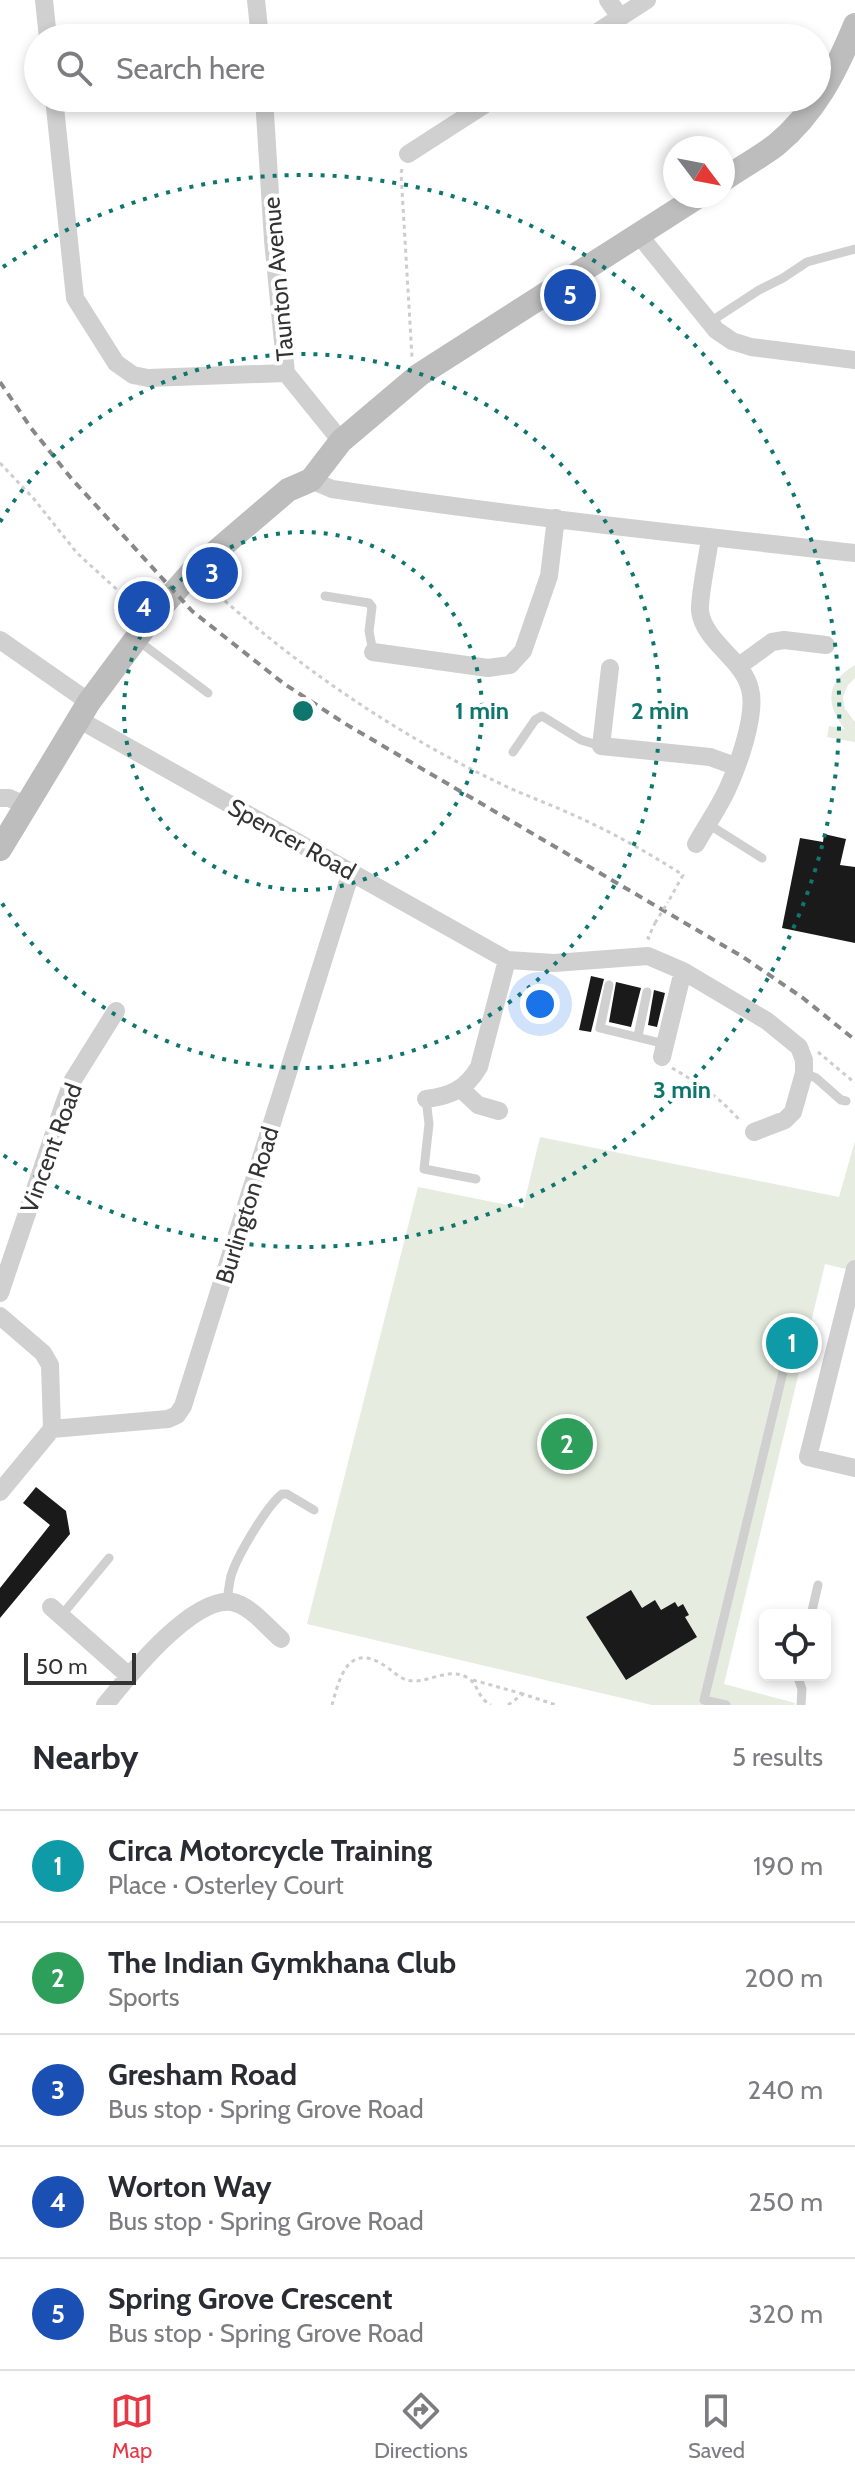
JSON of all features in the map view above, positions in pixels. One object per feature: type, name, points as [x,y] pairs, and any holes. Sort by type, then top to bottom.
[{"type":"main road","points":[[831,78],[855,25]]},
{"type":"main road","points":[[735,172],[775,146],[808,112]]},
{"type":"main road","points":[[0,849],[83,710],[143,629],[192,572],[288,490],[311,480],[341,441],[419,375],[681,208]]},
{"type":"street","points":[[44,0],[47,24]]},
{"type":"street","points":[[256,0],[259,24]]},
{"type":"street","points":[[608,0],[620,17]]},
{"type":"street","points":[[609,24],[647,0]]},
{"type":"street","points":[[55,112],[75,298],[116,363],[133,375],[148,378],[286,373]]},
{"type":"street","name":"Taunton Avenue","points":[[265,112],[286,373],[341,441]]},
{"type":"street","points":[[408,154],[473,112]]},
{"type":"street","points":[[639,235],[710,322],[732,341],[751,347],[855,360]]},
{"type":"street","points":[[311,480],[332,489],[487,512],[855,553]]},
{"type":"street","points":[[373,652],[488,668],[510,665],[523,651],[549,576],[556,518]]},
{"type":"street","points":[[696,844],[727,790],[752,707],[750,688],[739,666],[712,636],[700,611],[710,538]]},
{"type":"street","name":"Spencer Road","points":[[0,640],[83,710],[477,946],[507,960],[554,963],[648,956],[683,971],[767,1021],[799,1047],[804,1060],[804,1073]]},
{"type":"street","points":[[739,666],[772,642],[784,640],[826,645]]},
{"type":"street","points":[[610,668],[601,746],[710,757],[735,766]]},
{"type":"street","points":[[0,798],[9,798],[25,805]]},
{"type":"street","name":"Burlington Road","points":[[52,1429],[168,1419],[177,1415],[183,1406],[351,872]]},
{"type":"street","points":[[426,1099],[443,1097],[461,1089],[479,1067],[507,960]]},
{"type":"street","points":[[664,1051],[683,971]]},
{"type":"street","name":"Vincent Road","points":[[0,1293],[73,1080],[116,1011]]},
{"type":"street","points":[[754,1132],[785,1120],[793,1112],[804,1073]]},
{"type":"street","points":[[461,1089],[478,1105],[499,1111]]},
{"type":"street","points":[[855,1269],[808,1457],[855,1468]]},
{"type":"street","points":[[0,1316],[43,1353],[50,1365],[52,1429],[0,1492]]},
{"type":"street","points":[[105,1705],[173,1628],[204,1610],[227,1602],[242,1606],[281,1639]]},
{"type":"street","points":[[56,1611],[129,1676]]},
{"type":"lane","points":[[710,322],[807,262],[855,249]]},
{"type":"lane","points":[[325,596],[369,603],[372,607],[369,631],[373,652]]},
{"type":"lane","points":[[143,629],[208,693]]},
{"type":"lane","points":[[513,752],[535,720],[542,716],[581,740],[601,746]]},
{"type":"lane","points":[[708,824],[762,858]]},
{"type":"lane","points":[[609,985],[600,1028],[638,1036],[664,1051]]},
{"type":"lane","points":[[638,1036],[647,992]]},
{"type":"lane","points":[[804,1073],[816,1078],[846,1101]]},
{"type":"lane","points":[[426,1099],[429,1124],[424,1169],[476,1179]]},
{"type":"lane","points":[[726,1705],[704,1700],[783,1372]]},
{"type":"lane","points":[[227,1602],[231,1575],[276,1498],[287,1494],[314,1510]]},
{"type":"lane","points":[[56,1611],[109,1558]]},
{"type":"lane","points":[[812,1609],[818,1585]]},
{"type":"lane","points":[[799,1681],[801,1705]]},
{"type":"path","points":[[408,154],[401,173],[413,364],[419,375]]},
{"type":"path","points":[[0,463],[34,499],[77,553],[120,595],[143,629]]},
{"type":"path","points":[[192,572],[254,628],[324,680],[411,735],[493,780],[631,843],[683,875],[650,931]]},
{"type":"path","points":[[664,1051],[670,1067],[729,1107],[744,1126],[754,1132]]},
{"type":"path","points":[[332,1705],[345,1668],[358,1658],[366,1658],[380,1663],[404,1680],[425,1680],[454,1674],[556,1705]]},
{"type":"path","points":[[470,1679],[483,1701],[491,1705]]},
{"type":"path","points":[[508,1705],[523,1694]]},
{"type":"shaded area","points":[[855,665],[855,678],[843,697],[845,709],[855,722],[855,742],[827,737],[829,726],[845,729],[834,711],[832,694],[838,679]]},
{"type":"shaded area","points":[[540,1137],[839,1197],[855,1141],[855,1271],[825,1264],[724,1684],[794,1705],[652,1705],[307,1624],[418,1187],[523,1208]]},
{"type":"building","points":[[824,834],[846,839],[840,865],[855,867],[855,943],[782,928],[800,838],[823,842]]},
{"type":"building","points":[[591,976],[604,979],[591,1032],[579,1030]]},
{"type":"building","points":[[616,982],[641,988],[631,1027],[609,1022]]},
{"type":"building","points":[[654,990],[665,993],[657,1027],[648,1025]]},
{"type":"building","points":[[36,1487],[66,1511],[70,1534],[0,1618],[0,1588],[50,1525],[23,1503]]},
{"type":"building","points":[[631,1590],[642,1608],[655,1600],[661,1610],[675,1602],[678,1607],[683,1604],[689,1615],[685,1617],[697,1637],[626,1680],[586,1617]]},
{"type":"railway","points":[[0,382],[31,428],[71,478],[192,611],[283,683],[344,723],[743,957],[803,998],[855,1040]]},
{"type":"place","name":"Spring Grove Crescent","points":[[570,295]]},
{"type":"place","name":"Gresham Road","points":[[212,573]]},
{"type":"place","name":"Worton Way","points":[[144,607]]},
{"type":"place","name":"Circa Motorcycle Training","points":[[792,1343]]},
{"type":"place","name":"The Indian Gymkhana Club","points":[[567,1444]]}]
